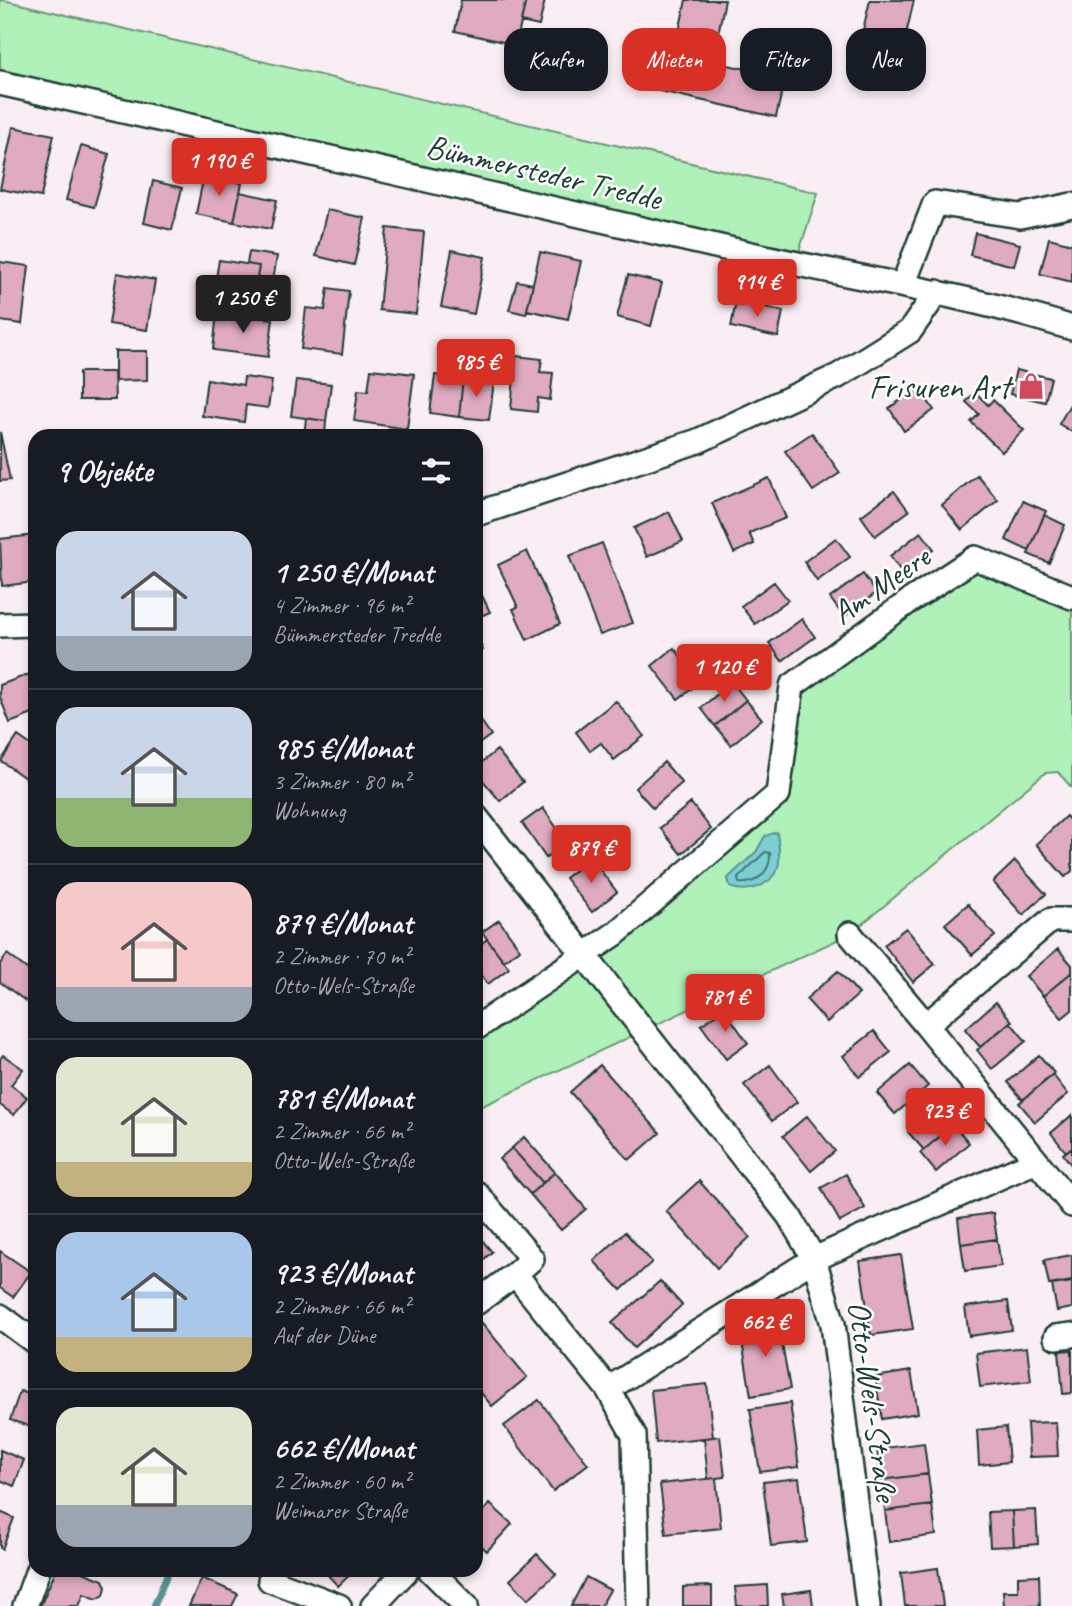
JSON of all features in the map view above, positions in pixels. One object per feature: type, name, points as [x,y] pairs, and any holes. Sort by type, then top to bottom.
[{"type":"street","name":"Bümmersteder Tredde","points":[[0,83],[533,202],[733,250],[937,292],[1024,313],[1072,328]]},
{"type":"street","points":[[903,285],[935,203],[1020,216],[1072,205]]},
{"type":"street","points":[[483,512],[698,441],[827,381],[911,331],[937,292]]},
{"type":"street","name":"Am Meere","points":[[585,956],[778,794],[792,686],[911,600],[975,558],[1072,597]]},
{"type":"street","points":[[0,625],[28,624]]},
{"type":"street","name":"Otto-Wels-Straße","points":[[483,826],[789,1216],[814,1259],[833,1324],[868,1606]]},
{"type":"street","points":[[926,1025],[1051,920],[1072,920]]},
{"type":"street","points":[[850,934],[1034,1162],[1072,1205]]},
{"type":"street","points":[[483,1023],[585,956]]},
{"type":"street","points":[[608,1389],[814,1259],[1034,1162]]},
{"type":"street","points":[[483,1201],[532,1259],[483,1298]]},
{"type":"street","points":[[515,1274],[608,1389],[634,1435],[638,1606]]},
{"type":"street","points":[[0,1317],[28,1337]]},
{"type":"street","points":[[25,1606],[35,1577]]},
{"type":"street","points":[[373,1606],[400,1577]]},
{"type":"street","points":[[437,1577],[466,1606]]},
{"type":"street","points":[[270,1580],[339,1606]]},
{"type":"green space","points":[[0,0],[818,193],[795,264],[0,83]]},
{"type":"green space","points":[[975,558],[1072,597],[1072,788],[1058,772],[1045,773],[850,934],[483,1106],[483,1023],[778,794],[792,686]]},
{"type":"water","points":[[777,832],[779,863],[770,880],[750,889],[730,887],[728,878],[756,852],[765,836]]},
{"type":"building","points":[[461,0],[526,0],[520,28],[504,28],[504,42],[455,31]]},
{"type":"building","points":[[526,0],[545,0],[539,26],[521,22]]},
{"type":"building","points":[[686,0],[725,0],[719,28],[680,28]]},
{"type":"building","points":[[870,0],[914,0],[908,28],[863,28]]},
{"type":"building","points":[[726,65],[740,68],[740,91],[782,91],[776,117],[659,91],[726,91]]},
{"type":"building","points":[[13,127],[54,135],[41,197],[0,189]]},
{"type":"building","points":[[81,146],[109,154],[94,207],[66,200]]},
{"type":"building","points":[[204,175],[242,183],[234,222],[196,214]]},
{"type":"building","points":[[153,181],[182,188],[172,230],[144,223]]},
{"type":"building","points":[[240,192],[277,200],[271,229],[234,222]]},
{"type":"building","points":[[327,210],[365,218],[354,265],[316,256]]},
{"type":"building","points":[[387,228],[424,232],[416,314],[379,310]]},
{"type":"building","points":[[975,233],[1020,244],[1014,266],[970,255]]},
{"type":"building","points":[[1049,238],[1072,244],[1072,282],[1040,274]]},
{"type":"building","points":[[452,250],[485,257],[474,314],[441,307]]},
{"type":"building","points":[[249,252],[277,256],[273,281],[257,278],[259,266],[247,264]]},
{"type":"building","points":[[540,252],[581,261],[568,319],[527,310]]},
{"type":"building","points":[[219,260],[259,266],[254,297],[214,291]]},
{"type":"building","points":[[0,262],[29,266],[22,324],[0,321]]},
{"type":"building","points":[[117,273],[155,280],[147,330],[109,324]]},
{"type":"building","points":[[628,275],[662,283],[651,326],[617,317]]},
{"type":"building","points":[[517,281],[533,284],[526,314],[509,310]]},
{"type":"building","points":[[328,288],[349,291],[342,354],[301,349],[306,308],[325,310]]},
{"type":"building","points":[[736,301],[783,311],[778,337],[731,327]]},
{"type":"building","points":[[217,313],[273,319],[268,357],[213,350]]},
{"type":"building","points":[[115,351],[147,351],[147,380],[115,381]]},
{"type":"building","points":[[516,356],[542,359],[540,372],[553,373],[550,400],[538,398],[537,412],[511,409]]},
{"type":"building","points":[[371,369],[414,374],[407,429],[354,421],[358,390],[368,391]]},
{"type":"building","name":"Frisuren Art","points":[[1016,370],[1051,378],[1045,402],[1010,394]]},
{"type":"building","points":[[79,372],[114,372],[115,400],[79,400]]},
{"type":"building","points":[[435,375],[463,378],[459,417],[430,413]]},
{"type":"building","points":[[244,377],[272,381],[268,408],[246,405],[244,422],[202,416],[207,379],[243,385]]},
{"type":"building","points":[[463,378],[494,382],[489,420],[459,417]]},
{"type":"building","points":[[296,380],[331,384],[326,421],[291,416]]},
{"type":"building","points":[[919,388],[934,410],[904,431],[889,408]]},
{"type":"building","points":[[975,392],[988,405],[993,400],[1024,430],[1002,452],[971,422],[979,414],[966,402]]},
{"type":"building","points":[[1072,401],[1072,432],[1059,424]]},
{"type":"building","points":[[306,418],[326,421],[325,429],[305,429]]},
{"type":"building","points":[[0,432],[10,480],[0,481]]},
{"type":"building","points":[[812,433],[840,473],[813,491],[785,451]]},
{"type":"building","points":[[977,475],[998,500],[962,530],[942,505]]},
{"type":"building","points":[[769,478],[786,518],[749,533],[754,544],[734,553],[712,503]]},
{"type":"building","points":[[894,491],[909,511],[875,536],[861,516]]},
{"type":"building","points":[[1023,501],[1046,511],[1029,551],[1006,540]]},
{"type":"building","points":[[669,512],[683,541],[647,557],[634,528]]},
{"type":"building","points":[[1044,515],[1065,525],[1049,563],[1028,554]]},
{"type":"building","points":[[921,532],[934,549],[903,574],[890,556]]},
{"type":"building","points":[[28,536],[28,583],[2,586],[0,539]]},
{"type":"building","points":[[836,538],[850,557],[817,581],[804,562]]},
{"type":"building","points":[[602,543],[633,623],[600,635],[569,556]]},
{"type":"building","points":[[527,551],[560,624],[527,640],[513,609],[518,607],[498,565]]},
{"type":"building","points":[[863,574],[876,593],[844,617],[830,598]]},
{"type":"building","points":[[774,582],[788,600],[755,624],[741,606]]},
{"type":"building","points":[[483,598],[490,612],[483,615]]},
{"type":"building","points":[[802,619],[815,637],[782,661],[769,643]]},
{"type":"building","points":[[674,648],[682,658],[693,649],[712,673],[678,699],[652,666]]},
{"type":"building","points":[[28,675],[28,716],[10,723],[0,697],[0,685]]},
{"type":"building","points":[[732,682],[746,700],[715,726],[701,708]]},
{"type":"building","points":[[746,700],[762,719],[731,745],[715,726]]},
{"type":"building","points":[[616,701],[644,736],[614,760],[601,743],[590,751],[576,732]]},
{"type":"building","points":[[483,724],[491,735],[483,741]]},
{"type":"building","points":[[18,736],[28,743],[28,780],[1,761]]},
{"type":"building","points":[[497,750],[523,782],[500,801],[483,780],[483,761]]},
{"type":"building","points":[[664,762],[682,783],[653,808],[635,788]]},
{"type":"building","points":[[691,803],[711,829],[681,854],[660,828]]},
{"type":"building","points":[[543,808],[567,843],[546,858],[522,823]]},
{"type":"building","points":[[1066,816],[1072,823],[1072,871],[1065,877],[1036,844]]},
{"type":"building","points":[[591,858],[617,892],[592,912],[565,878]]},
{"type":"building","points":[[1015,861],[1046,894],[1023,915],[993,882]]},
{"type":"building","points":[[968,904],[995,936],[972,955],[945,924]]},
{"type":"building","points":[[499,920],[520,949],[504,961],[483,931]]},
{"type":"building","points":[[906,928],[935,964],[913,982],[884,945]]},
{"type":"building","points":[[487,939],[509,968],[488,984],[483,977],[483,942]]},
{"type":"building","points":[[1058,949],[1072,965],[1072,972],[1043,996],[1026,976]]},
{"type":"building","points":[[7,954],[28,970],[28,1003],[0,982],[0,964]]},
{"type":"building","points":[[838,971],[859,994],[827,1022],[806,999]]},
{"type":"building","points":[[1072,972],[1072,1010],[1062,1018],[1043,996]]},
{"type":"building","points":[[996,1002],[1012,1021],[980,1047],[965,1029]]},
{"type":"building","points":[[724,1009],[748,1043],[726,1059],[701,1025]]},
{"type":"building","points":[[1010,1022],[1026,1041],[992,1069],[977,1050]]},
{"type":"building","points":[[874,1031],[891,1052],[859,1077],[843,1056]]},
{"type":"building","points":[[3,1055],[23,1069],[11,1085],[27,1097],[14,1115],[0,1105],[0,1059]]},
{"type":"building","points":[[1039,1055],[1054,1073],[1023,1100],[1008,1082]]},
{"type":"building","points":[[600,1065],[660,1133],[629,1160],[570,1092]]},
{"type":"building","points":[[770,1065],[797,1102],[772,1121],[744,1085]]},
{"type":"building","points":[[910,1065],[928,1086],[895,1114],[877,1093]]},
{"type":"building","points":[[1053,1075],[1068,1094],[1035,1122],[1019,1103]]},
{"type":"building","points":[[940,1105],[955,1123],[924,1150],[908,1132]]},
{"type":"building","points":[[1072,1115],[1072,1147],[1066,1152],[1051,1133]]},
{"type":"building","points":[[807,1116],[835,1151],[811,1171],[783,1136]]},
{"type":"building","points":[[954,1125],[969,1143],[936,1172],[920,1153]]},
{"type":"building","points":[[524,1137],[555,1172],[543,1183],[512,1148]]},
{"type":"building","points":[[1072,1147],[1072,1166],[1063,1154]]},
{"type":"building","points":[[512,1148],[543,1183],[530,1194],[499,1159]]},
{"type":"building","points":[[555,1172],[586,1209],[561,1230],[530,1194]]},
{"type":"building","points":[[846,1174],[865,1208],[840,1222],[821,1188]]},
{"type":"building","points":[[699,1181],[750,1237],[717,1268],[666,1211]]},
{"type":"building","points":[[993,1213],[997,1239],[961,1244],[958,1218]]},
{"type":"building","points":[[625,1232],[652,1262],[621,1290],[594,1261]]},
{"type":"building","points":[[997,1239],[1001,1266],[965,1271],[961,1244]]},
{"type":"building","points":[[483,1241],[492,1252],[483,1260]]},
{"type":"building","points":[[0,1251],[28,1270],[28,1276],[13,1297],[0,1288]]},
{"type":"building","points":[[901,1255],[913,1329],[871,1335],[860,1261]]},
{"type":"building","points":[[1072,1255],[1072,1281],[1049,1285],[1044,1260]]},
{"type":"building","points":[[660,1281],[682,1305],[634,1348],[612,1323]]},
{"type":"building","points":[[1072,1282],[1072,1308],[1057,1311],[1052,1285]]},
{"type":"building","points":[[1008,1301],[1012,1330],[969,1336],[965,1307]]},
{"type":"building","points":[[778,1322],[790,1389],[751,1396],[740,1329]]},
{"type":"building","points":[[483,1324],[527,1377],[492,1406],[483,1395]]},
{"type":"building","points":[[1027,1347],[1031,1381],[980,1387],[976,1353]]},
{"type":"building","points":[[1072,1350],[1072,1393],[1063,1394],[1059,1351]]},
{"type":"building","points":[[911,1371],[918,1413],[882,1419],[875,1377]]},
{"type":"building","points":[[707,1384],[713,1437],[656,1443],[651,1390]]},
{"type":"building","points":[[20,1391],[28,1394],[28,1426],[10,1420]]},
{"type":"building","points":[[539,1400],[588,1464],[553,1491],[504,1426]]},
{"type":"building","points":[[790,1403],[799,1467],[760,1472],[750,1409]]},
{"type":"building","points":[[1056,1422],[1058,1456],[1029,1457],[1027,1423]]},
{"type":"building","points":[[1006,1427],[1009,1462],[979,1465],[977,1430]]},
{"type":"building","points":[[720,1436],[725,1477],[708,1479],[704,1438]]},
{"type":"building","points":[[924,1443],[928,1474],[881,1480],[877,1449]]},
{"type":"building","points":[[0,1450],[24,1460],[14,1486],[0,1480]]},
{"type":"building","points":[[928,1474],[932,1505],[885,1511],[881,1480]]},
{"type":"building","points":[[716,1478],[721,1528],[666,1534],[660,1484]]},
{"type":"building","points":[[799,1478],[807,1542],[771,1546],[763,1482]]},
{"type":"building","points":[[490,1504],[512,1524],[487,1551],[483,1547],[483,1512]]},
{"type":"building","points":[[932,1505],[936,1535],[889,1542],[885,1511]]},
{"type":"building","points":[[1036,1510],[1038,1544],[1014,1546],[1012,1511]]},
{"type":"building","points":[[1012,1511],[1014,1546],[990,1547],[988,1512]]},
{"type":"building","points":[[0,1512],[14,1518],[2,1549],[0,1548]]},
{"type":"building","points":[[537,1554],[556,1574],[528,1599],[510,1580]]},
{"type":"building","points":[[938,1568],[943,1606],[905,1606],[901,1573]]},
{"type":"building","points":[[1039,1575],[1040,1606],[1004,1606],[1003,1591],[1018,1591],[1018,1576]]},
{"type":"building","points":[[53,1577],[96,1577],[103,1580],[106,1587],[104,1595],[97,1599],[84,1594],[79,1606],[40,1606]]},
{"type":"building","points":[[330,1577],[348,1577],[338,1586]]},
{"type":"building","points":[[586,1577],[610,1590],[601,1606],[571,1606]]},
{"type":"building","points":[[202,1578],[238,1594],[232,1606],[189,1606]]},
{"type":"building","points":[[767,1585],[768,1606],[737,1606],[735,1587]]},
{"type":"building","points":[[712,1586],[712,1606],[683,1606],[683,1587]]},
{"type":"building","points":[[811,1590],[813,1606],[784,1606],[782,1594]]},
{"type":"waterway","points":[[154,1606],[166,1577]]},
{"type":"place","name":"Frisuren Art","points":[[1031,386]]}]
